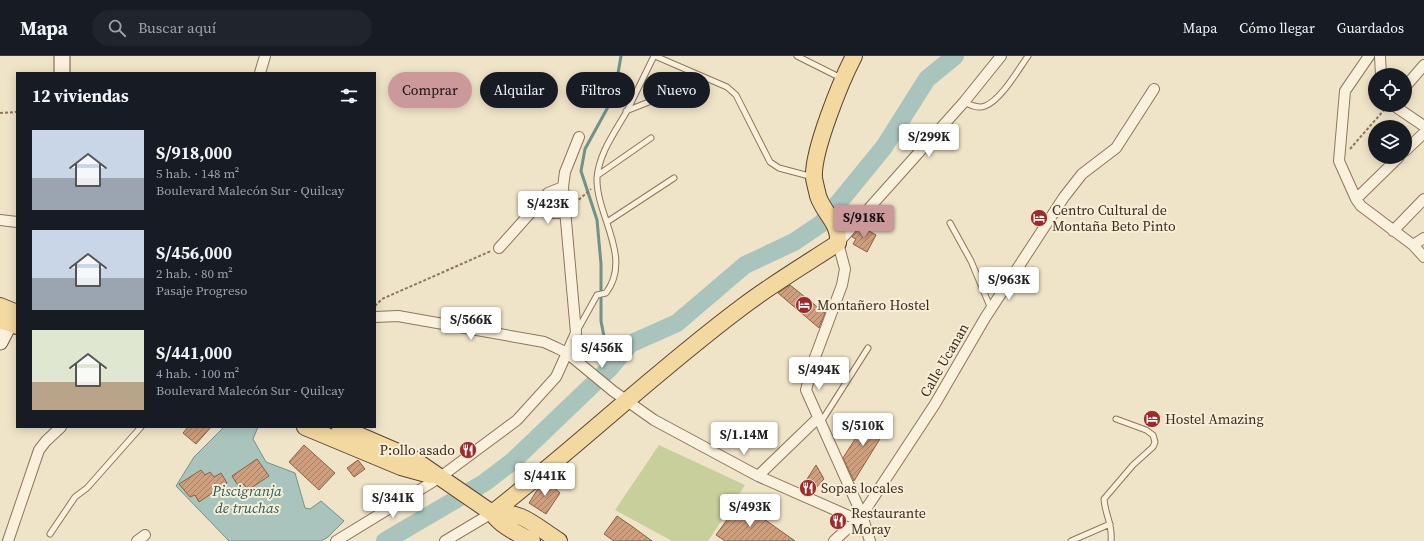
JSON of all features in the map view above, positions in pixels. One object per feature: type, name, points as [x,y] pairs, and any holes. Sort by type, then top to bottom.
[{"type":"main road","points":[[62,56],[62,72]]},
{"type":"main road","points":[[487,510],[534,480],[619,396],[838,238],[818,197],[814,178],[817,154],[842,79],[854,56]]},
{"type":"main road","points":[[0,306],[13,317],[0,342]]},
{"type":"main road","points":[[307,428],[400,467],[444,482]]},
{"type":"main road","points":[[342,428],[412,458],[444,482],[487,510],[505,526],[532,541]]},
{"type":"main road","points":[[487,510],[518,514],[559,541]]},
{"type":"street","points":[[260,72],[265,56]]},
{"type":"street","points":[[870,541],[806,390],[814,360],[842,285],[845,268],[838,238],[964,102],[1001,56]]},
{"type":"street","points":[[1369,56],[1345,91],[1339,161],[1356,199],[1361,206],[1413,245],[1424,257]]},
{"type":"street","points":[[1380,56],[1381,68]]},
{"type":"street","points":[[1412,79],[1424,65]]},
{"type":"street","name":"Calle Ucanan","points":[[834,541],[860,518],[935,404],[991,308],[1064,197],[1082,174],[1116,148],[1154,89]]},
{"type":"street","points":[[1403,112],[1424,126]]},
{"type":"street","points":[[1412,145],[1424,133]]},
{"type":"street","points":[[336,541],[444,482],[517,420],[572,358],[576,333],[562,187],[565,172],[579,137]]},
{"type":"street","points":[[1356,199],[1392,164]]},
{"type":"street","points":[[499,248],[548,193],[562,187]]},
{"type":"street","points":[[1393,231],[1424,199]]},
{"type":"street","points":[[536,208],[548,214],[564,213]]},
{"type":"street","points":[[0,220],[16,222]]},
{"type":"street","points":[[1413,245],[1424,238]]},
{"type":"street","points":[[376,317],[398,316],[544,342],[572,358],[619,396],[654,420],[758,476],[860,518]]},
{"type":"street","points":[[758,476],[819,420]]},
{"type":"street","points":[[8,541],[40,450],[46,441],[60,428]]},
{"type":"street","points":[[445,541],[487,510]]},
{"type":"lane","points":[[576,333],[597,295],[606,293],[616,274],[615,250],[597,182],[606,146],[655,56],[691,72]]},
{"type":"lane","points":[[797,56],[805,58],[842,79]]},
{"type":"lane","points":[[964,102],[975,107],[984,107],[998,96],[1028,56]]},
{"type":"lane","points":[[710,80],[727,87],[736,95],[770,162],[779,168],[814,178]]},
{"type":"lane","points":[[626,111],[643,104]]},
{"type":"lane","points":[[598,176],[651,138]]},
{"type":"lane","points":[[607,222],[674,178]]},
{"type":"lane","points":[[950,223],[971,261],[991,308]]},
{"type":"lane","points":[[819,420],[868,348]]},
{"type":"lane","points":[[1111,541],[1113,529],[1104,506],[1104,498],[1133,465],[1153,447],[1155,442],[1153,435],[1146,430],[1116,419]]},
{"type":"lane","points":[[50,534],[75,497],[87,488],[140,428]]},
{"type":"lane","points":[[1072,541],[1110,524]]},
{"type":"path","points":[[0,113],[16,112]]},
{"type":"path","points":[[1339,161],[1383,112]]},
{"type":"path","points":[[580,199],[590,190]]},
{"type":"path","points":[[376,305],[382,299],[499,248]]},
{"type":"green space","points":[[659,445],[745,485],[708,541],[672,541],[615,510]]},
{"type":"water","name":"Piscigranja de truchas","points":[[223,428],[258,428],[253,439],[266,462],[295,473],[305,508],[310,509],[321,501],[344,521],[328,537],[321,541],[229,541],[176,486],[194,457]]},
{"type":"building","points":[[864,228],[876,235],[867,252],[853,244],[856,239],[852,237],[859,229],[862,230]]},
{"type":"building","name":"Montañero Hostel","points":[[790,285],[825,313],[819,328],[778,293]]},
{"type":"building","points":[[869,417],[886,429],[854,481],[843,458]]},
{"type":"building","points":[[187,428],[210,428],[196,444],[183,433]]},
{"type":"building","points":[[304,445],[335,473],[319,490],[289,462]]},
{"type":"building","points":[[257,459],[269,476],[248,490],[244,484],[239,487],[232,476]]},
{"type":"building","points":[[358,460],[365,469],[354,477],[347,468]]},
{"type":"building","points":[[816,465],[824,479],[812,492],[802,487]]},
{"type":"building","points":[[201,470],[205,475],[210,472],[214,477],[221,473],[227,483],[199,502],[195,495],[190,497],[179,484]]},
{"type":"building","points":[[547,481],[560,493],[546,514],[529,503],[539,487]]},
{"type":"building","points":[[740,502],[795,541],[725,541],[716,535]]},
{"type":"building","points":[[617,516],[652,541],[614,541],[604,534]]},
{"type":"waterway","points":[[610,368],[601,321],[601,264],[597,220],[581,171],[585,149],[614,96],[621,56]]},
{"type":"waterway","points":[[385,541],[484,483],[513,461],[610,368],[630,344],[677,323],[745,265],[794,242],[822,223],[884,147],[927,79],[955,56]]},
{"type":"place","name":"Centro Cultural de Montaña Beto Pinto","points":[[1039,218]]},
{"type":"place","name":"Montañero Hostel","points":[[804,305]]},
{"type":"place","name":"Hostel Amazing","points":[[1152,419]]},
{"type":"place","name":"P:ollo asado","points":[[468,450]]},
{"type":"place","name":"Sopas locales","points":[[808,488]]},
{"type":"place","name":"Restaurante Moray","points":[[838,521]]}]
